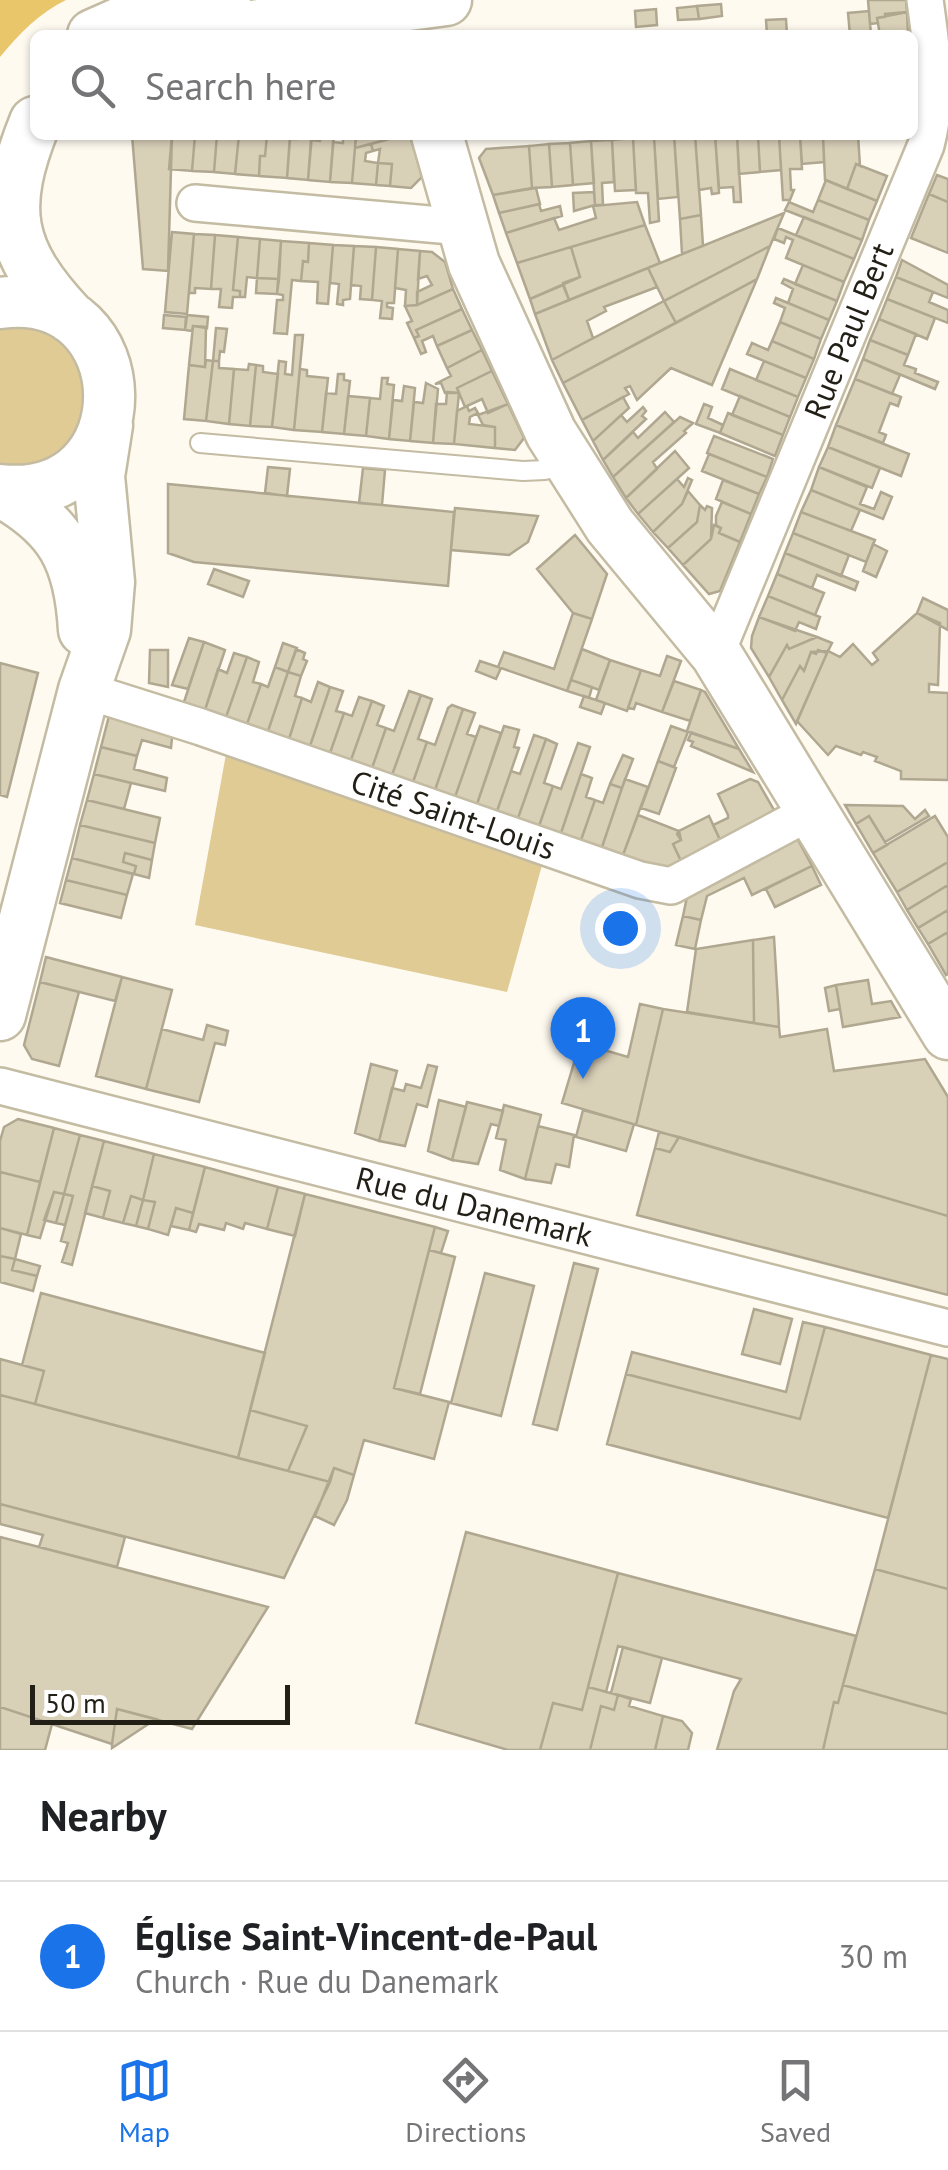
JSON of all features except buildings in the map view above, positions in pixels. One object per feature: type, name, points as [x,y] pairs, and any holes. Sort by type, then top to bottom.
[{"type":"main road","points":[[104,30],[127,20],[244,0]]},
{"type":"main road","points":[[233,30],[417,11]]},
{"type":"main road","points":[[0,132],[30,87]]},
{"type":"main road","points":[[0,1015],[84,690],[98,655],[108,603],[108,558],[98,476],[111,398],[106,365],[94,341],[38,282],[8,230],[6,186],[30,130]]},
{"type":"main road","points":[[438,140],[462,227],[499,322],[568,462],[610,526],[716,654],[948,1034]]},
{"type":"main road","points":[[0,303],[44,305],[75,322]]},
{"type":"main road","points":[[0,490],[34,490],[66,478],[91,455],[106,425]]},
{"type":"main road","points":[[0,490],[29,506],[58,534],[74,566],[83,604],[84,690]]},
{"type":"street","name":"Rue Paul Bert","points":[[716,654],[926,145],[934,116],[924,91],[926,0]]},
{"type":"street","points":[[195,204],[462,227]]},
{"type":"street","name":"Cité Saint-Louis","points":[[84,690],[640,880],[670,886],[812,811]]},
{"type":"street","name":"Rue du Danemark","points":[[0,1086],[948,1328]]},
{"type":"lane","points":[[200,443],[522,471],[545,470],[568,462]]},
{"type":"shaded area","points":[[0,0],[66,0],[30,25],[0,57]]},
{"type":"shaded area","points":[[25,324],[54,336],[72,351],[84,372],[86,403],[75,434],[54,457],[35,464],[0,465],[0,326]]},
{"type":"shaded area","points":[[226,754],[544,858],[507,992],[195,925]]},
{"type":"place","name":"Église Saint-Vincent-de-Paul","points":[[583,1079]]}]
